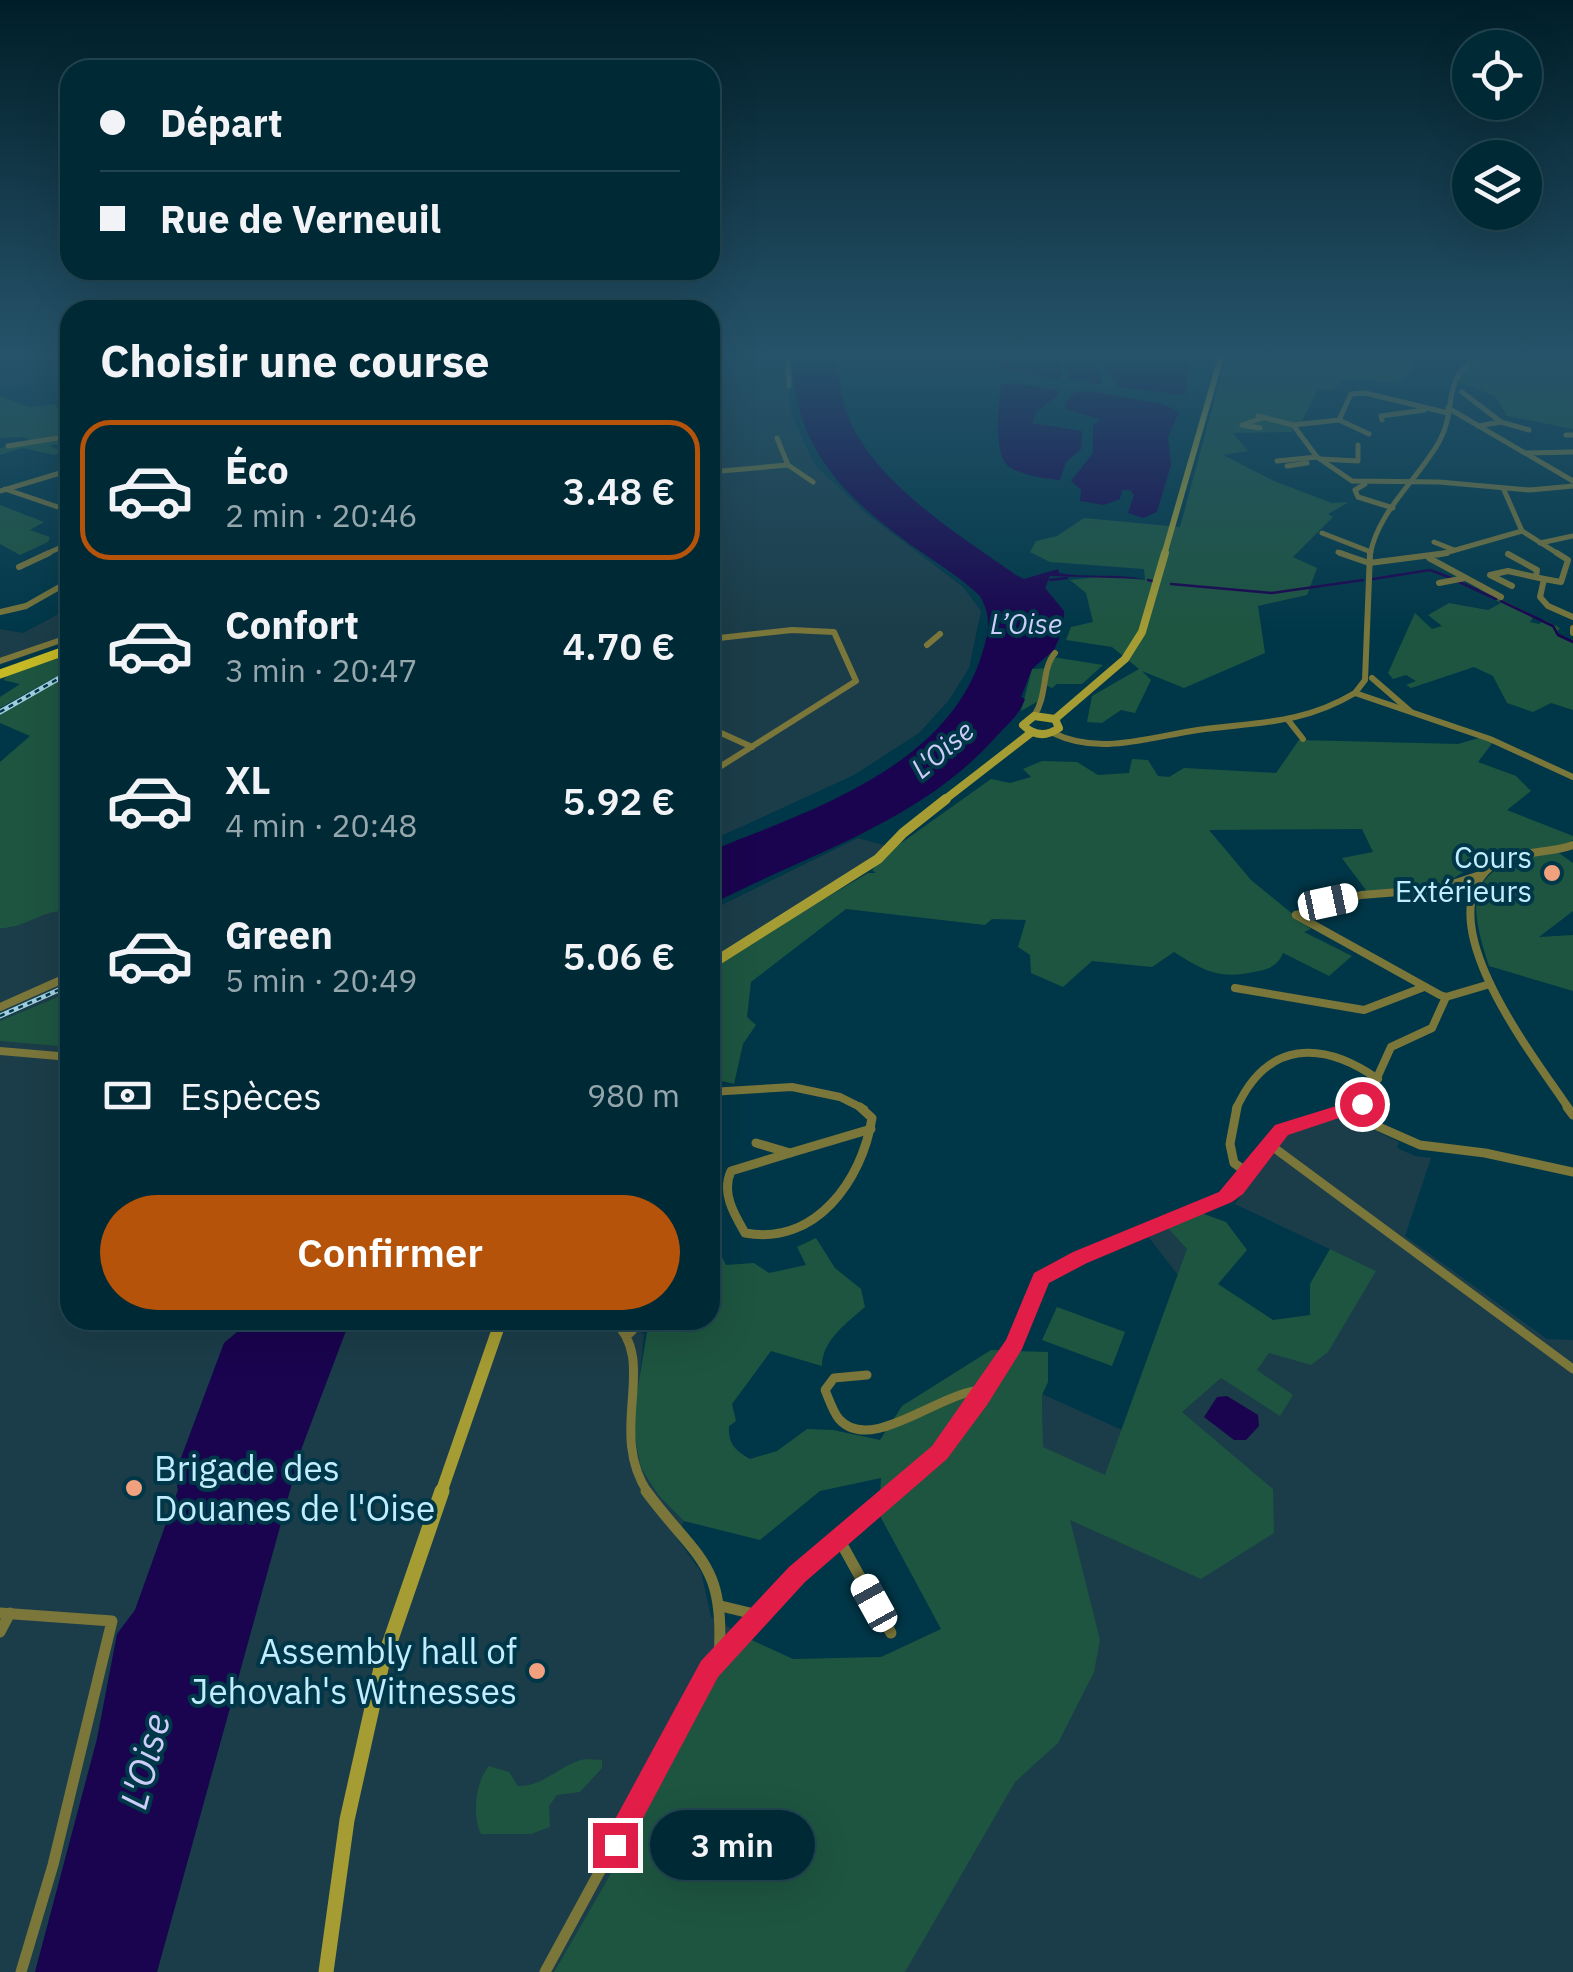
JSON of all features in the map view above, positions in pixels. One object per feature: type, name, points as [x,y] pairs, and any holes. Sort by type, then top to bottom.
[{"type":"main road","points":[[1054,719],[1125,659],[1142,632],[1194,449]]},
{"type":"main road","points":[[0,674],[60,652]]},
{"type":"main road","points":[[720,959],[878,858],[902,833],[1032,732],[1053,733],[1060,725],[1054,719],[1034,716],[1024,724],[1032,732]]},
{"type":"main road","points":[[326,1972],[345,1834],[377,1685],[494,1330]]},
{"type":"street","points":[[781,449],[788,466],[813,482]]},
{"type":"street","points":[[1312,449],[1346,479],[1370,483],[1411,482],[1504,490],[1573,483]]},
{"type":"street","points":[[1277,460],[1358,461],[1358,449]]},
{"type":"street","points":[[1053,733],[1064,740],[1116,744],[1288,720],[1355,693],[1365,680],[1369,563],[1375,535],[1432,449]]},
{"type":"street","points":[[1518,449],[1573,483]]},
{"type":"street","points":[[1525,453],[1571,453]]},
{"type":"street","points":[[1287,466],[1320,459]]},
{"type":"street","points":[[720,471],[788,466]]},
{"type":"street","points":[[3,490],[60,473]]},
{"type":"street","points":[[1370,483],[1354,493],[1368,502],[1394,508]]},
{"type":"street","points":[[3,490],[60,508]]},
{"type":"street","points":[[1504,490],[1522,531],[1570,562],[1561,582]]},
{"type":"street","points":[[1509,500],[1522,496],[1521,490]]},
{"type":"street","points":[[1338,552],[1369,563],[1428,558],[1492,543],[1522,531]]},
{"type":"street","points":[[1322,533],[1371,552]]},
{"type":"street","points":[[1540,543],[1573,536]]},
{"type":"street","points":[[1434,542],[1454,550]]},
{"type":"street","points":[[19,566],[60,548]]},
{"type":"street","points":[[1508,554],[1537,570],[1536,576]]},
{"type":"street","points":[[1428,558],[1501,597]]},
{"type":"street","points":[[1512,586],[1490,575],[1508,571],[1573,584]]},
{"type":"street","points":[[1439,583],[1465,578]]},
{"type":"street","points":[[1544,579],[1540,597],[1543,602],[1573,617]]},
{"type":"street","points":[[0,612],[28,604],[60,586]]},
{"type":"street","points":[[720,637],[792,630],[834,632],[856,681],[720,767]]},
{"type":"street","points":[[926,646],[940,634]]},
{"type":"street","points":[[0,662],[60,641]]},
{"type":"street","points":[[1034,716],[1044,700],[1048,660],[1055,653]]},
{"type":"street","points":[[1372,678],[1411,712]]},
{"type":"street","points":[[1355,693],[1511,748],[1573,777]]},
{"type":"street","points":[[1288,720],[1303,739]]},
{"type":"street","points":[[720,733],[752,748]]},
{"type":"street","points":[[1490,984],[1446,997],[1296,915],[1361,895],[1442,888],[1480,875],[1508,857],[1573,844]]},
{"type":"street","points":[[1480,875],[1472,892],[1470,919],[1476,948],[1490,984],[1532,1058],[1573,1115]]},
{"type":"street","points":[[0,1007],[60,980]]},
{"type":"street","points":[[1235,988],[1368,1010],[1424,987]]},
{"type":"street","points":[[545,1972],[706,1674],[758,1615],[940,1452],[986,1390],[1018,1337],[1040,1280],[1226,1197],[1277,1134],[1294,1123],[1345,1112],[1366,1102],[1391,1047],[1432,1028],[1446,997]]},
{"type":"street","points":[[0,1050],[60,1056]]},
{"type":"street","points":[[1248,1173],[1234,1163],[1227,1130],[1236,1104],[1262,1074],[1284,1061],[1316,1051],[1346,1058],[1378,1079]]},
{"type":"street","points":[[720,1092],[769,1086],[828,1094],[866,1109],[872,1118],[871,1129],[852,1174],[802,1229],[786,1237],[747,1235],[726,1187],[726,1176],[733,1170],[871,1129]]},
{"type":"street","points":[[1345,1112],[1420,1145],[1485,1153],[1573,1172]]},
{"type":"street","points":[[756,1144],[790,1153]]},
{"type":"street","points":[[1270,1144],[1573,1369]]},
{"type":"street","points":[[625,1330],[635,1350],[626,1420],[631,1461],[650,1498],[696,1545],[712,1574],[720,1606],[719,1657]]},
{"type":"street","points":[[630,1334],[633,1330]]},
{"type":"street","points":[[868,1374],[834,1378],[825,1390],[839,1417],[867,1431],[888,1428],[967,1386],[986,1390]]},
{"type":"street","points":[[839,1539],[890,1633]]},
{"type":"street","points":[[720,1606],[758,1615]]},
{"type":"street","points":[[0,1632],[5,1613],[112,1621],[53,1865],[21,1972]]},
{"type":"shaded area","points":[[720,449],[807,449],[815,465],[867,514],[963,587],[981,611],[969,668],[949,700],[919,733],[854,775],[720,836]]},
{"type":"shaded area","points":[[60,613],[60,644],[0,665],[0,629],[23,633]]},
{"type":"shaded area","points":[[858,838],[894,848],[833,894],[720,967],[720,906]]},
{"type":"shaded area","points":[[60,909],[60,1330],[237,1330],[224,1343],[175,1474],[178,1490],[135,1610],[117,1634],[97,1739],[35,1972],[0,1972],[0,928],[9,928],[40,912]]},
{"type":"shaded area","points":[[1345,1117],[1399,1142],[1397,1148],[1431,1158],[1405,1236],[1547,1339],[1573,1340],[1573,1972],[787,1972],[934,1885],[1043,1447],[1042,1394],[1122,1430],[1178,1275],[1147,1235],[1168,1227],[1217,1284],[1313,1346],[1376,1271],[1235,1204],[1282,1137],[1297,1128]]},
{"type":"shaded area","points":[[346,1330],[637,1330],[644,1334],[640,1372],[659,1496],[684,1521],[676,1537],[701,1572],[711,1617],[745,1637],[676,1734],[610,1875],[554,1972],[157,1972],[302,1447]]},
{"type":"green space","points":[[27,449],[60,451],[55,455]]},
{"type":"green space","points":[[1201,449],[1246,449],[1223,455],[1274,481],[1332,503],[1349,502],[1328,514],[1333,517],[1293,557],[1317,568],[1307,595],[1258,606],[1265,653],[1184,688],[1142,671],[1151,680],[1135,713],[1121,710],[1102,723],[1087,722],[1092,696],[1139,669],[1112,647],[1066,640],[1071,627],[1093,622],[1086,593],[1070,580],[1105,576],[1145,580],[1144,569],[1050,562],[1030,552],[1036,541],[1057,536],[1084,518],[1180,527]]},
{"type":"green space","points":[[0,505],[44,522],[30,530],[50,537],[48,542],[20,555],[0,544]]},
{"type":"green space","points":[[1482,589],[1534,616],[1530,622],[1539,624],[1545,620],[1560,628],[1555,634],[1573,642],[1573,710],[1551,703],[1533,712],[1507,703],[1493,676],[1474,667],[1411,688],[1406,685],[1416,681],[1406,675],[1393,679],[1388,673],[1415,613],[1432,629],[1442,626],[1428,615],[1449,603],[1488,610],[1501,603],[1478,591]]},
{"type":"green space","points":[[60,656],[60,675],[0,708],[0,697],[20,684],[3,680]]},
{"type":"green space","points":[[1052,657],[1103,665],[1082,684],[1057,684],[1052,688],[1043,684],[1040,700],[1021,711],[1032,669],[1049,668]]},
{"type":"green space","points":[[60,679],[60,911],[0,928],[0,762],[30,736],[0,723],[0,714]]},
{"type":"green space","points":[[1479,738],[1493,742],[1478,762],[1516,776],[1531,791],[1507,810],[1573,836],[1573,840],[1561,846],[1489,855],[1448,882],[1421,890],[1368,893],[1342,858],[1373,852],[1362,829],[1209,830],[1251,880],[1311,929],[1304,932],[1352,956],[1329,976],[1283,953],[1271,967],[1234,975],[1205,969],[1174,952],[1152,967],[1092,961],[1063,987],[1031,973],[1030,955],[1018,947],[1026,920],[992,919],[985,925],[846,909],[751,982],[747,1017],[756,1025],[743,1044],[734,1084],[720,1080],[720,964],[868,873],[876,873],[872,870],[894,848],[991,779],[1010,783],[1031,777],[1023,769],[1042,761],[1077,762],[1098,775],[1129,773],[1132,759],[1148,760],[1158,776],[1169,777],[1184,768],[1276,773],[1299,740],[1458,744]]},
{"type":"green space","points":[[1551,852],[1573,863],[1573,911],[1539,937],[1573,935],[1573,991],[1489,966],[1477,919],[1481,886],[1490,875],[1524,858]]},
{"type":"green space","points":[[60,996],[60,1046],[0,1041],[0,1021]]},
{"type":"green space","points":[[1201,1213],[1226,1222],[1247,1250],[1218,1284],[1273,1320],[1310,1315],[1310,1284],[1330,1249],[1376,1271],[1328,1352],[1311,1365],[1269,1353],[1257,1370],[1293,1395],[1280,1416],[1221,1378],[1182,1412],[1273,1489],[1274,1533],[1201,1579],[1070,1520],[1100,1640],[1094,1672],[1058,1743],[1015,1782],[905,1972],[554,1972],[610,1875],[676,1734],[745,1637],[793,1659],[881,1657],[941,1629],[879,1514],[881,1478],[820,1491],[760,1540],[684,1521],[659,1496],[641,1468],[632,1423],[647,1330],[720,1330],[720,1253],[726,1265],[754,1263],[769,1273],[806,1265],[797,1247],[816,1238],[835,1268],[861,1289],[865,1307],[831,1340],[822,1366],[771,1351],[732,1404],[736,1421],[729,1426],[736,1449],[750,1459],[777,1451],[807,1429],[880,1440],[902,1406],[991,1350],[1048,1352],[1048,1382],[1042,1395],[1043,1447],[1105,1475],[1187,1249],[1167,1227]]},
{"type":"green space","points":[[1057,1307],[1125,1332],[1112,1366],[1042,1340]]},
{"type":"green space","points":[[585,1759],[602,1760],[602,1768],[580,1792],[557,1795],[549,1806],[550,1827],[531,1834],[481,1834],[476,1799],[489,1766],[509,1772],[518,1786],[536,1783]]},
{"type":"water","name":"L’Oise","points":[[816,449],[867,449],[894,482],[918,503],[1024,579],[1058,569],[1059,573],[1143,579],[1050,576],[1045,588],[1064,611],[1064,627],[1054,650],[1032,669],[1021,697],[1025,699],[1016,715],[994,739],[964,768],[897,815],[720,900],[720,847],[830,801],[907,756],[939,727],[964,694],[988,631],[980,596],[885,526],[826,465]]},
{"type":"water","points":[[1000,449],[1081,449],[1066,462],[1060,480],[1016,471],[1002,457]]},
{"type":"water","points":[[1093,449],[1169,449],[1171,465],[1157,512],[1143,518],[1128,513],[1134,495],[1130,490],[1122,490],[1120,499],[1104,505],[1080,501],[1081,490],[1071,481]]},
{"type":"water","name":"L'Oise","points":[[346,1330],[302,1447],[157,1972],[35,1972],[97,1739],[117,1634],[135,1610],[178,1490],[175,1474],[224,1343],[236,1333]]},
{"type":"water","points":[[1227,1396],[1258,1415],[1259,1426],[1246,1440],[1234,1440],[1204,1417],[1217,1397]]},
{"type":"waterway","points":[[1373,579],[1430,570],[1451,578]]},
{"type":"waterway","points":[[1050,580],[1067,578]]},
{"type":"waterway","points":[[1148,580],[1152,581]]},
{"type":"waterway","points":[[1171,584],[1272,593],[1363,580]]},
{"type":"waterway","points":[[1457,581],[1496,599]]},
{"type":"waterway","points":[[1501,601],[1553,626],[1558,635],[1573,642]]},
{"type":"railway","points":[[0,712],[60,678]]},
{"type":"railway","points":[[0,1016],[60,989]]},
{"type":"place","name":"Cours Extérieurs","points":[[1552,873]]},
{"type":"place","name":"Brigade des Douanes de l'Oise","points":[[134,1488]]},
{"type":"place","name":"Assembly hall of Jehovah's Witnesses","points":[[537,1671]]},
{"type":"route","points":[[615,1845],[710,1669],[797,1574],[940,1452],[1015,1343],[1041,1278],[1080,1257],[1226,1197],[1281,1130],[1362,1104]]}]
